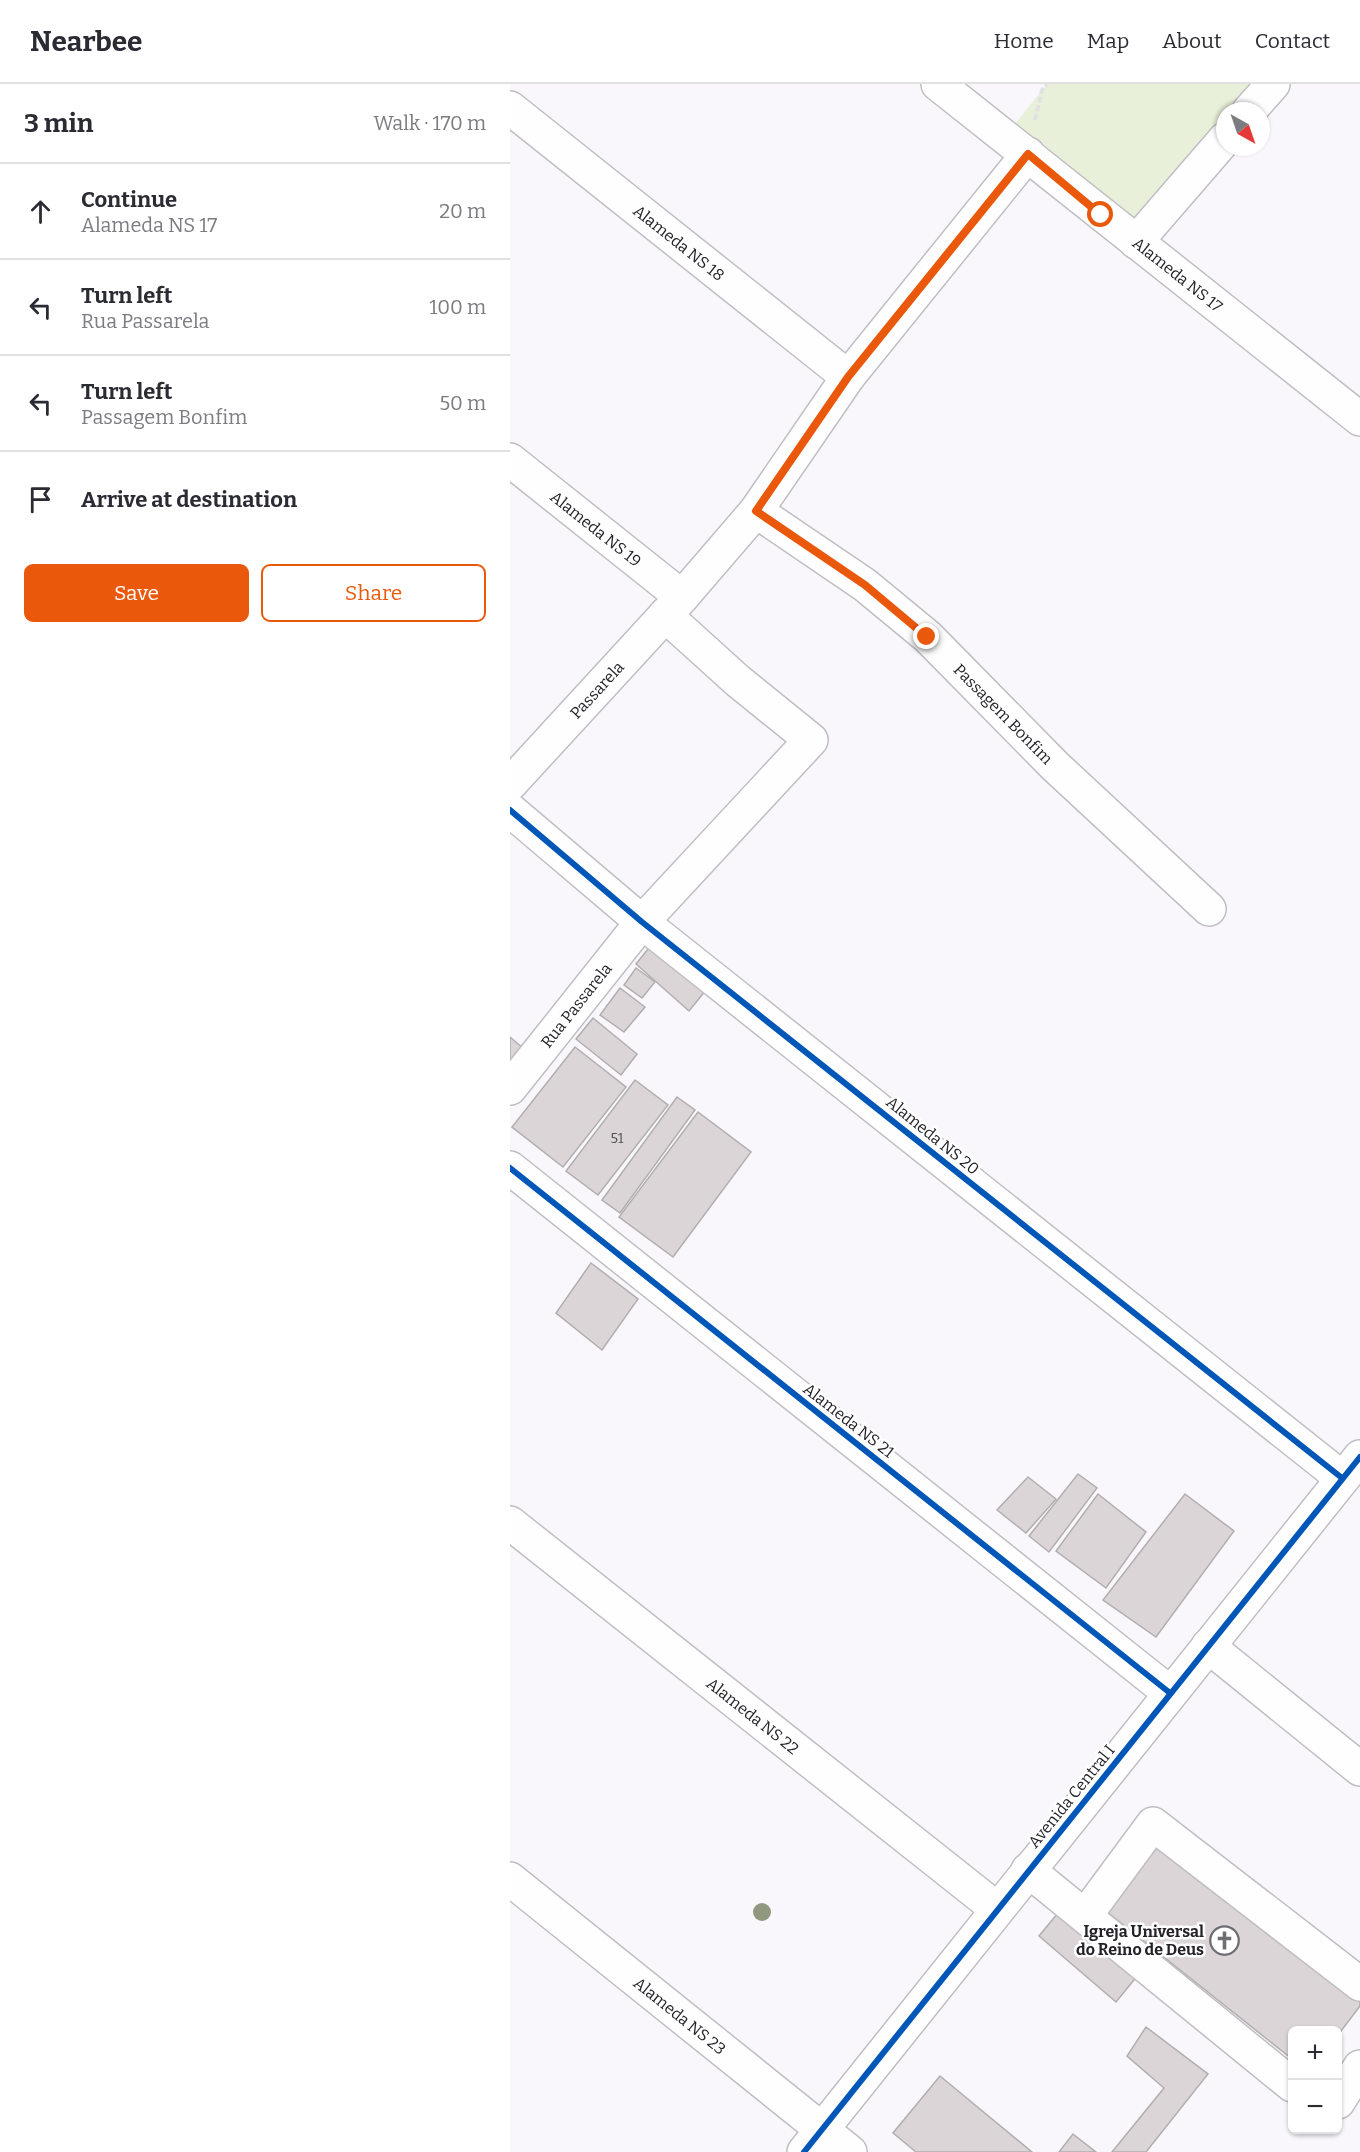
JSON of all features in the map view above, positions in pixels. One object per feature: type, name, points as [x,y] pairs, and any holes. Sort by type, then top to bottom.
[{"type":"street","name":"Alameda NS 17","points":[[938,84],[1360,419]]},
{"type":"street","points":[[1257,102],[1273,84]]},
{"type":"street","name":"Alameda NS 18","points":[[510,108],[848,377]]},
{"type":"street","points":[[1136,242],[1216,149]]},
{"type":"street","points":[[673,606],[756,511],[848,377],[1028,154]]},
{"type":"street","name":"Alameda NS 19","points":[[510,460],[673,606],[738,681],[811,740],[642,922]]},
{"type":"street","name":"Passagem Bonfim","points":[[756,511],[865,585],[927,637],[1054,766],[1209,909]]},
{"type":"street","name":"Passarela","points":[[510,784],[673,606]]},
{"type":"street","name":"Alameda NS 20","points":[[510,810],[642,922],[1351,1467]]},
{"type":"street","name":"Rua Passarela","points":[[510,1088],[642,922]]},
{"type":"street","name":"Alameda NS 21","points":[[510,1168],[1170,1694]]},
{"type":"street","name":"Avenida Central I","points":[[813,2141],[1351,1467]]},
{"type":"street","name":"Alameda NS 22","points":[[510,1523],[997,1910]]},
{"type":"street","points":[[1208,1646],[1360,1769]]},
{"type":"street","points":[[1085,1916],[1153,1824],[1360,1984]]},
{"type":"street","points":[[1028,1870],[1288,2081]]},
{"type":"street","name":"Alameda NS 23","points":[[510,1879],[813,2141],[850,2152]]},
{"type":"street","points":[[1342,2096],[1360,2067]]},
{"type":"green space","points":[[1047,84],[1258,84],[1243,102],[1216,102],[1216,136],[1133,237],[1005,136]]},
{"type":"building","points":[[652,944],[706,990],[689,1011],[636,964]]},
{"type":"building","points":[[636,968],[655,982],[642,998],[624,985]]},
{"type":"building","points":[[620,988],[645,1007],[624,1032],[600,1015]]},
{"type":"building","points":[[593,1018],[637,1054],[621,1075],[576,1039]]},
{"type":"building","points":[[510,1037],[523,1048],[510,1064]]},
{"type":"building","points":[[575,1047],[626,1087],[563,1167],[512,1127]]},
{"type":"building","points":[[635,1080],[668,1105],[598,1195],[566,1171]]},
{"type":"building","points":[[677,1097],[695,1110],[620,1213],[602,1200]]},
{"type":"building","points":[[698,1112],[751,1152],[673,1257],[619,1217]]},
{"type":"building","points":[[591,1263],[638,1299],[602,1350],[556,1313]]},
{"type":"building","points":[[1078,1474],[1097,1488],[1049,1552],[1029,1536]]},
{"type":"building","points":[[1028,1477],[1056,1499],[1026,1533],[997,1510]]},
{"type":"building","points":[[1098,1494],[1146,1532],[1106,1588],[1056,1551]]},
{"type":"building","points":[[1185,1494],[1234,1531],[1156,1637],[1103,1600]]},
{"type":"building","name":"Igreja Universal do Reino de Deus","points":[[1161,1816],[1360,1983],[1360,2006],[1342,2030],[1342,2026],[1288,2026],[1288,2056],[1087,1896]]},
{"type":"building","points":[[1067,1902],[1143,1969],[1116,2002],[1039,1936]]},
{"type":"building","points":[[1146,2027],[1208,2074],[1146,2152],[1112,2152],[1164,2088],[1127,2056]]},
{"type":"building","points":[[940,2076],[1032,2152],[916,2152],[893,2133]]},
{"type":"building","points":[[1073,2134],[1096,2152],[1059,2152]]},
{"type":"cycle path","points":[[510,810],[642,922],[1342,1478]]},
{"type":"cycle path","points":[[510,1168],[1170,1693]]},
{"type":"cycle path","points":[[804,2152],[1360,1457]]},
{"type":"place","name":"Igreja Universal do Reino de Deus","points":[[1225,1940]]},
{"type":"route","points":[[927,637],[865,585],[756,511],[848,377],[1028,154],[1101,215]]}]
